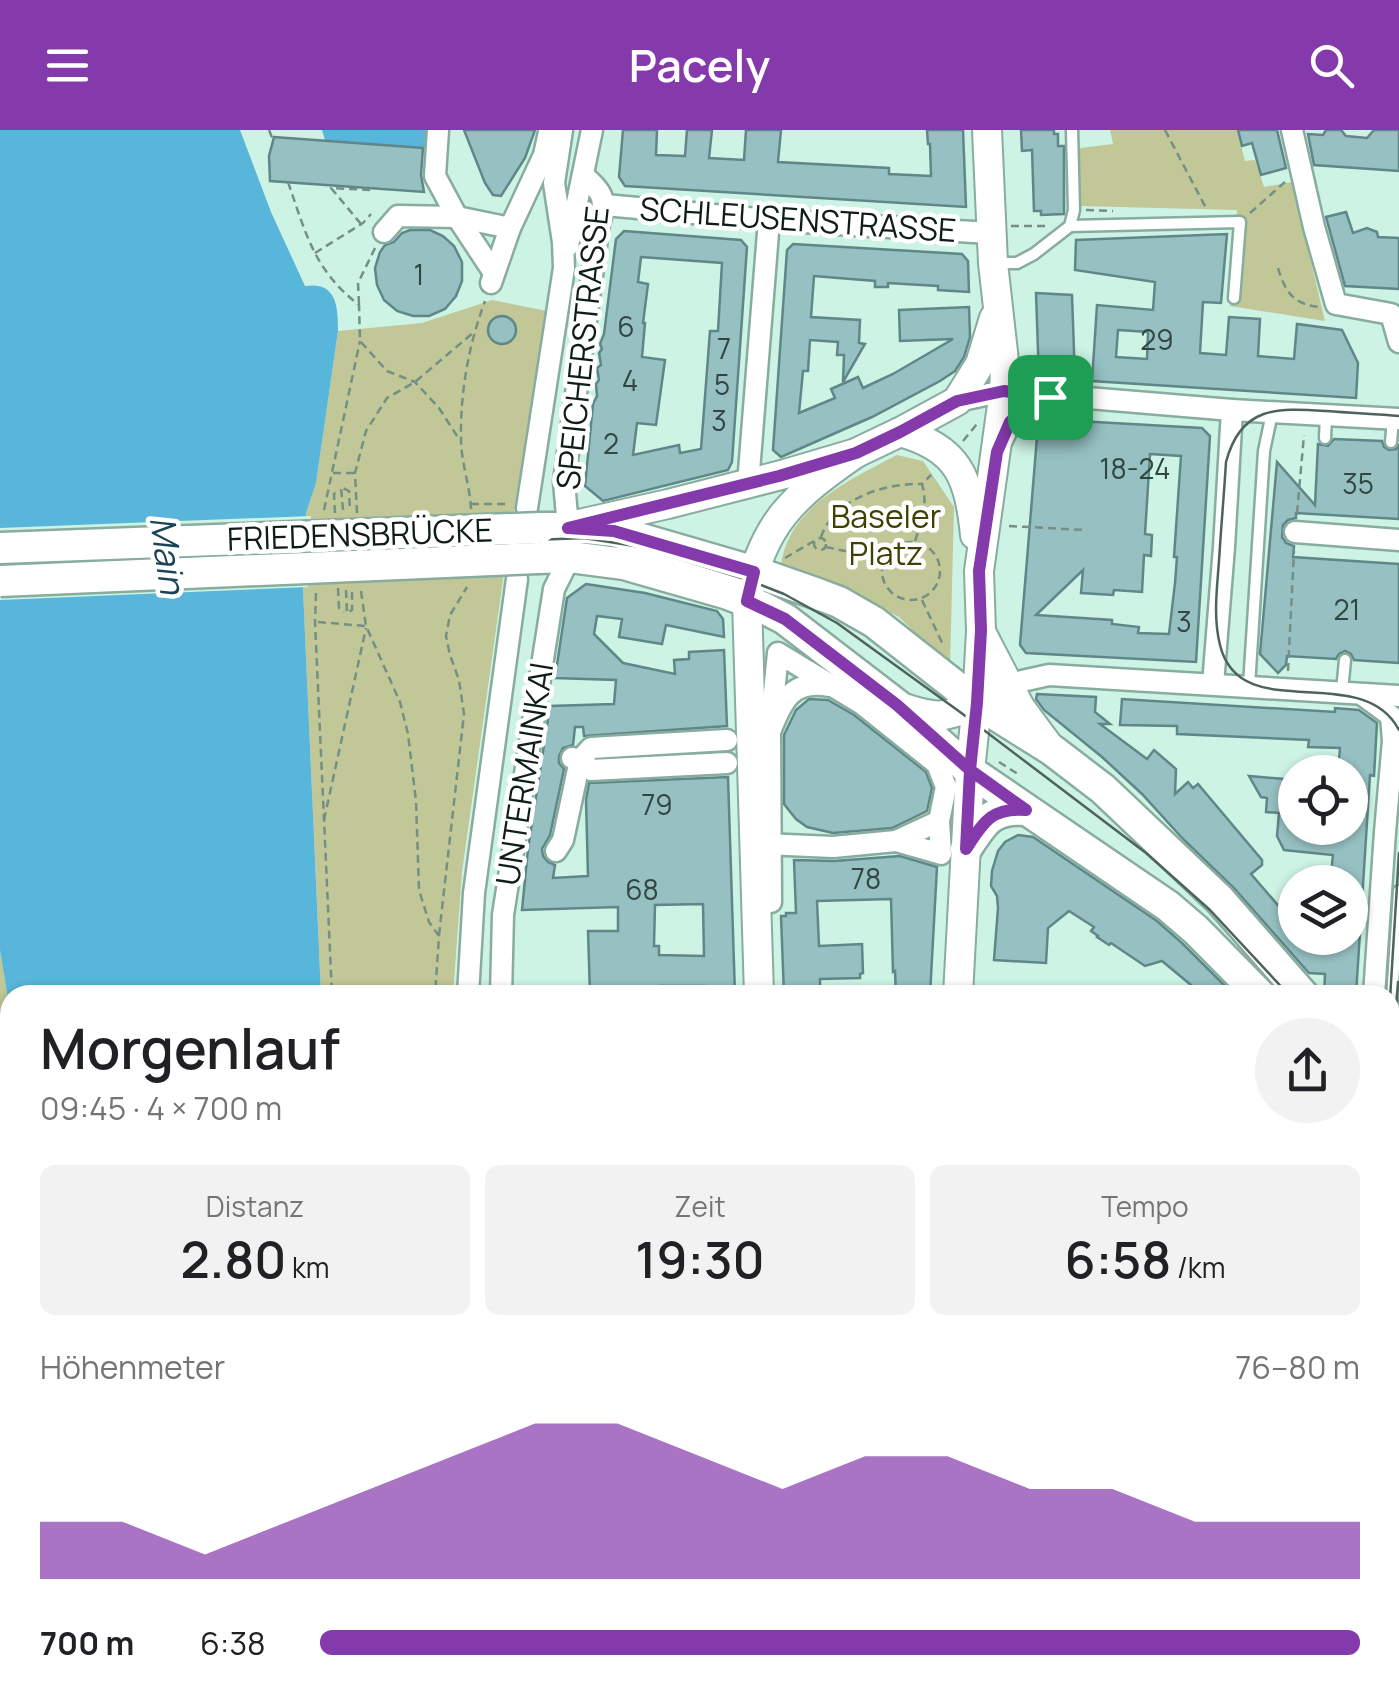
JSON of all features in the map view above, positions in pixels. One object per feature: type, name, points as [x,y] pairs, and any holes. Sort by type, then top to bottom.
[{"type":"main road","points":[[979,571],[1004,391],[994,264],[1000,230],[987,130]]},
{"type":"main road","points":[[758,985],[761,578],[774,528],[795,499],[818,479],[856,453],[957,401],[980,364],[998,307]]},
{"type":"main road","points":[[900,432],[924,439],[948,456],[960,472],[973,515],[979,571],[977,703],[955,782],[958,985]]},
{"type":"main road","points":[[539,538],[856,453]]},
{"type":"main road","points":[[539,538],[670,576],[761,578],[839,602],[874,622],[977,703],[1052,750],[1103,789],[1220,900],[1294,985]]},
{"type":"main road","name":"FRIEDENSBRÜCKE","points":[[0,548],[539,538]]},
{"type":"main road","name":"FRIEDENSBRÜCKE","points":[[0,581],[539,538]]},
{"type":"main road","points":[[761,578],[785,619],[897,705],[955,782],[1026,810],[1168,906],[1250,985]]},
{"type":"main road","points":[[981,630],[1020,708],[1052,750]]},
{"type":"main road","points":[[897,705],[937,717],[977,703]]},
{"type":"main road","points":[[953,852],[992,816],[1012,809],[1026,810]]},
{"type":"street","points":[[438,130],[436,176],[492,278]]},
{"type":"street","points":[[492,278],[544,155],[550,130]]},
{"type":"street","points":[[469,985],[474,894],[539,538],[564,268],[554,183],[562,130]]},
{"type":"street","name":"SPEICHERSTRASSE","points":[[564,268],[592,130]]},
{"type":"street","points":[[1292,130],[1336,304],[1391,314],[1399,339]]},
{"type":"street","name":"SPEICHERSTRASSE","points":[[539,538],[564,482],[599,224],[605,205],[599,190],[583,175]]},
{"type":"street","name":"SCHLEUSENSTRASSE","points":[[605,205],[769,220],[1000,230]]},
{"type":"street","points":[[366,219],[387,229],[457,217],[510,228]]},
{"type":"street","points":[[748,484],[769,220]]},
{"type":"street","points":[[957,401],[1004,391],[1050,397],[1219,402],[1272,412],[1396,419]]},
{"type":"street","points":[[997,452],[1010,422],[1050,397]]},
{"type":"street","points":[[1213,684],[1224,547],[1219,402]]},
{"type":"street","points":[[1295,532],[1399,540]]},
{"type":"street","name":"UNTERMAINKAI","points":[[501,985],[503,915],[554,589],[539,538]]},
{"type":"street","points":[[768,844],[833,847],[896,841],[953,852],[944,820],[955,782],[890,725],[778,653],[770,732],[768,844],[772,902]]},
{"type":"street","points":[[977,703],[1022,681],[1049,675],[1350,692],[1396,712],[1384,832],[1388,985]]},
{"type":"street","points":[[770,732],[778,709],[796,688],[814,683],[836,688]]},
{"type":"street","points":[[556,851],[563,840],[579,767],[591,748],[727,740]]},
{"type":"street","points":[[656,744],[657,768]]},
{"type":"street","points":[[579,767],[657,768],[727,763]]},
{"type":"street","points":[[1384,832],[1399,768]]},
{"type":"street","points":[[896,841],[944,820]]},
{"type":"lane","points":[[1070,226],[1074,210],[1072,130]]},
{"type":"lane","points":[[994,264],[1017,263],[1070,226],[1240,222],[1234,298]]},
{"type":"lane","points":[[1249,686],[1264,451],[1272,412]]},
{"type":"lane","points":[[1325,438],[1326,415]]},
{"type":"lane","points":[[1391,442],[1396,419]]},
{"type":"lane","points":[[1345,660],[1350,692]]},
{"type":"lane","points":[[1390,985],[1399,891]]},
{"type":"path","points":[[269,130],[273,140]]},
{"type":"path","points":[[1164,130],[1209,213]]},
{"type":"path","points":[[288,182],[314,254],[338,288],[359,306]]},
{"type":"path","points":[[1246,217],[1278,187]]},
{"type":"path","points":[[314,254],[366,219],[331,188],[370,190]]},
{"type":"path","points":[[1000,230],[1070,226]]},
{"type":"path","points":[[387,229],[358,283],[360,341],[332,473],[355,473],[366,431],[387,398],[415,382],[474,332]]},
{"type":"path","points":[[1278,268],[1289,296],[1298,303],[1315,308],[1336,304]]},
{"type":"path","points":[[470,520],[471,504],[460,441],[465,383],[474,332],[492,278]]},
{"type":"path","points":[[360,341],[387,371],[415,382],[439,408],[460,441]]},
{"type":"path","points":[[1288,671],[1304,434]]},
{"type":"path","points":[[761,578],[821,537],[828,520],[841,508],[861,496],[922,484],[933,473]]},
{"type":"path","points":[[915,542],[925,510],[922,484]]},
{"type":"path","points":[[342,487],[350,491],[350,512]]},
{"type":"path","points":[[335,514],[334,494],[342,487]]},
{"type":"path","points":[[342,487],[343,515]]},
{"type":"path","points":[[471,504],[539,538]]},
{"type":"path","points":[[1003,526],[1085,530]]},
{"type":"path","points":[[821,537],[826,547]]},
{"type":"path","points":[[814,541],[818,550],[826,547],[884,559]]},
{"type":"path","points":[[915,542],[932,550],[940,568],[936,586],[922,598],[908,600],[891,593],[882,577],[884,559],[894,547],[915,542]]},
{"type":"path","points":[[436,985],[464,714],[446,636],[450,615],[468,585]]},
{"type":"path","points":[[346,586],[347,613]]},
{"type":"path","points":[[338,588],[339,608],[347,613]]},
{"type":"path","points":[[347,613],[353,606],[352,589]]},
{"type":"path","points":[[922,598],[944,648]]},
{"type":"path","points":[[332,985],[315,622],[366,626]]},
{"type":"path","points":[[366,626],[400,702],[408,734],[416,801],[419,890],[422,907],[439,936]]},
{"type":"path","points":[[324,824],[366,626]]},
{"type":"green space","points":[[1110,130],[1237,130],[1245,161],[1255,160],[1264,187],[1292,182],[1325,321],[1230,306],[1237,210],[1080,206],[1080,148],[1113,144]]},
{"type":"green space","points":[[492,300],[547,311],[503,580],[462,872],[454,985],[321,985],[303,589],[306,513],[316,483],[338,331],[422,323]]},
{"type":"green space","name":"Baseler Platz","points":[[897,455],[923,461],[954,507],[950,667],[899,617],[824,578],[781,566],[795,528],[808,512],[842,485]]},
{"type":"green space","points":[[0,950],[6,985],[0,985]]},
{"type":"water","name":"Main","points":[[0,130],[240,130],[305,286],[330,292],[337,313],[338,331],[316,483],[306,513],[303,589],[321,985],[6,985],[0,950]]},
{"type":"water","points":[[322,130],[426,130],[426,148],[325,140]]},
{"type":"pier","points":[[311,516],[308,587],[0,600],[0,528]]},
{"type":"building","points":[[464,130],[535,130],[525,158],[501,196],[493,195],[485,183]]},
{"type":"building","points":[[623,130],[657,130],[656,155],[685,156],[687,130],[712,130],[709,158],[744,160],[746,130],[781,130],[778,162],[889,168],[889,174],[931,176],[927,130],[963,130],[966,207],[625,186],[619,177]]},
{"type":"building","points":[[1021,130],[1054,130],[1058,134],[1058,146],[1064,146],[1064,214],[1041,215],[1041,211],[1034,211],[1032,150],[1022,151]]},
{"type":"building","points":[[1238,130],[1277,130],[1286,168],[1261,175],[1252,143],[1242,146]]},
{"type":"building","points":[[1326,130],[1367,138],[1374,130],[1399,130],[1399,171],[1314,165],[1308,134],[1323,135]]},
{"type":"building","points":[[274,137],[423,148],[424,192],[270,181],[269,156]]},
{"type":"building","points":[[1346,212],[1353,233],[1367,228],[1377,232],[1378,237],[1399,238],[1399,289],[1345,286],[1326,217]]},
{"type":"building","points":[[410,230],[430,230],[443,236],[462,262],[462,281],[456,296],[445,309],[429,316],[397,311],[384,300],[377,285],[375,268],[380,252]]},
{"type":"building","points":[[624,231],[741,240],[747,247],[732,462],[728,470],[603,501],[585,486],[616,239]],"holes":[[[641,257],[722,263],[718,331],[710,331],[701,449],[680,453],[679,445],[633,455],[637,423],[656,425],[665,360],[642,357],[648,284],[638,282]]]},
{"type":"building","points":[[1227,234],[1221,303],[1203,302],[1200,353],[1226,355],[1229,317],[1260,319],[1258,356],[1294,359],[1297,324],[1342,330],[1358,363],[1356,398],[1092,381],[1097,305],[1153,310],[1155,282],[1075,270],[1076,240]],"holes":[[[1118,330],[1148,332],[1147,359],[1116,357]]]},
{"type":"building","points":[[793,244],[962,254],[968,261],[969,292],[888,283],[888,287],[875,287],[875,281],[814,276],[811,317],[860,320],[859,343],[865,344],[843,382],[844,355],[837,355],[838,342],[810,340],[799,413],[835,398],[831,389],[858,377],[863,388],[953,339],[900,341],[899,310],[969,307],[970,337],[955,371],[940,381],[872,417],[781,457],[773,450],[787,250]]},
{"type":"building","points":[[1036,293],[1072,295],[1075,379],[1039,379]]},
{"type":"building","points":[[502,316],[512,320],[516,330],[512,340],[502,344],[492,340],[488,330],[492,320]]},
{"type":"building","points":[[1042,419],[1202,428],[1210,436],[1196,662],[1026,653],[1020,645],[1038,425]],"holes":[[[1150,454],[1181,456],[1169,634],[1138,633],[1139,627],[1112,624],[1112,620],[1036,615],[1083,570],[1081,593],[1142,592],[1144,555],[1151,556],[1152,535],[1145,534]]]},
{"type":"building","points":[[1334,439],[1382,441],[1389,450],[1399,445],[1399,519],[1296,513],[1296,518],[1283,525],[1282,537],[1294,546],[1293,557],[1399,564],[1399,663],[1354,660],[1345,651],[1336,659],[1287,656],[1286,665],[1278,673],[1260,654],[1277,462],[1315,505],[1318,444],[1328,446]]},
{"type":"building","points":[[586,584],[645,593],[717,611],[723,619],[724,637],[666,625],[662,644],[619,637],[622,619],[597,616],[594,634],[623,663],[675,674],[674,660],[689,659],[689,652],[724,650],[727,726],[584,736],[583,727],[575,727],[573,745],[563,748],[559,756],[564,769],[550,835],[542,849],[543,856],[555,865],[553,878],[588,876],[589,783],[728,777],[735,985],[590,985],[588,931],[618,931],[618,907],[522,910],[550,706],[614,704],[616,680],[555,678],[567,598]],"holes":[[[703,904],[704,956],[659,955],[659,946],[654,946],[655,905]]]},
{"type":"building","points":[[1037,694],[1096,697],[1095,712],[1110,724],[1100,724],[1147,759],[1154,750],[1176,769],[1175,794],[1188,782],[1193,788],[1198,784],[1262,860],[1262,865],[1251,874],[1278,905],[1278,938],[1142,794],[1044,710]]},
{"type":"building","points":[[809,699],[828,700],[854,715],[926,772],[932,788],[927,811],[892,828],[833,833],[807,827],[796,819],[784,804],[784,735],[796,710]]},
{"type":"building","points":[[1122,699],[1335,712],[1335,708],[1359,710],[1377,723],[1374,776],[1370,775],[1368,806],[1368,755],[1339,755],[1340,748],[1308,747],[1309,740],[1177,734],[1177,726],[1120,725]]},
{"type":"building","points":[[1249,776],[1278,779],[1278,813],[1266,812],[1267,798],[1261,797]]},
{"type":"building","points":[[1018,835],[1033,837],[1157,921],[1224,985],[1191,985],[1162,961],[1145,966],[1097,937],[1091,931],[1094,927],[1069,911],[1048,928],[1046,963],[994,960],[998,908],[991,886],[992,871],[1005,842]]},
{"type":"building","points":[[1282,845],[1366,845],[1364,865],[1332,865],[1333,855],[1284,850]]},
{"type":"building","points":[[900,856],[937,867],[931,985],[896,985],[891,899],[817,901],[819,946],[862,944],[863,973],[860,978],[820,979],[820,985],[784,985],[781,916],[796,913],[794,860]]},
{"type":"building","points":[[1293,955],[1359,955],[1357,985],[1324,985],[1325,974],[1309,973]]},
{"type":"tram line","points":[[1399,416],[1277,411],[1252,420],[1241,430],[1226,462],[1216,614],[1220,645],[1232,670],[1251,683],[1276,690],[1358,698],[1382,709],[1399,730]]},
{"type":"tram line","points":[[0,562],[584,538],[641,547],[751,581],[837,623],[1146,853],[1210,910],[1280,985]]},
{"type":"tram line","points":[[1391,985],[1399,853]]},
{"type":"route","points":[[1050,397],[1004,391],[957,401],[856,453],[568,528],[614,531],[754,572],[747,601],[785,619],[897,705],[970,770],[1026,810],[1000,811],[992,816],[966,849],[970,770],[981,630],[979,571],[997,452],[1010,422],[1050,397]]}]
